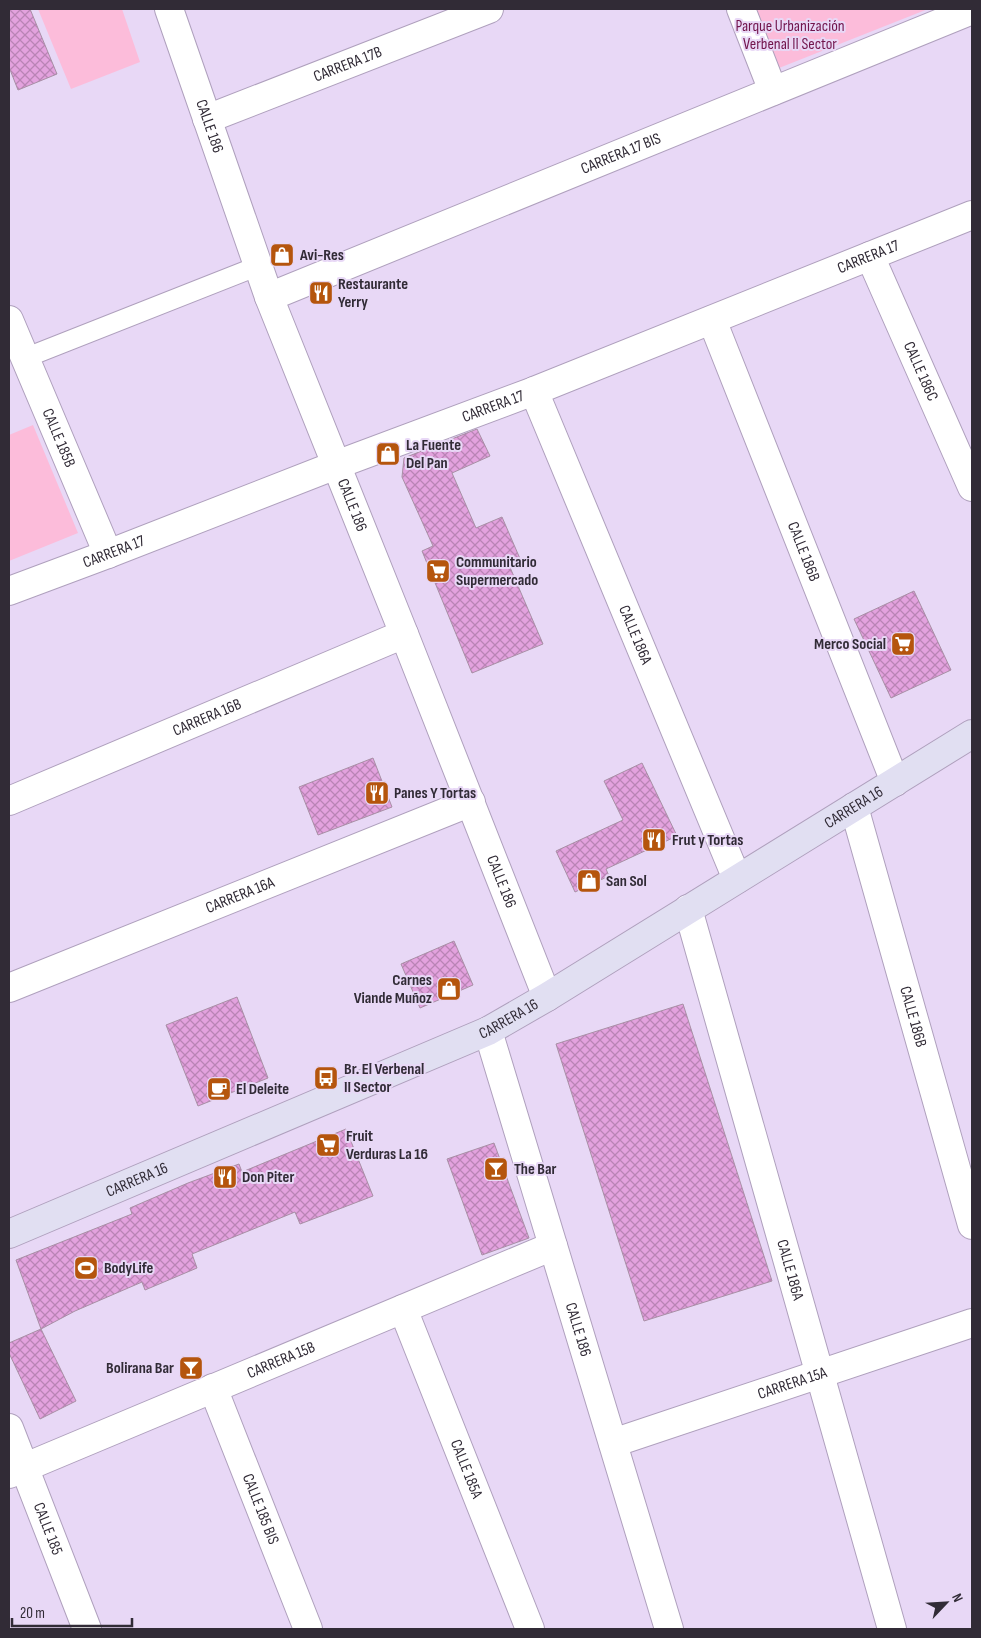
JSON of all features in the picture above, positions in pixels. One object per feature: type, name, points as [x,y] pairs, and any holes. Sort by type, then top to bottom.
[{"type":"street","name":"CALLE 186","points":[[169,9],[269,298],[547,997]]},
{"type":"street","name":"CARRERA 17B","points":[[207,119],[489,9]]},
{"type":"street","points":[[741,9],[773,91]]},
{"type":"street","name":"CARRERA 17 BIS","points":[[269,298],[972,10]]},
{"type":"street","name":"CARRERA 17","points":[[9,591],[534,391],[972,215]]},
{"type":"street","name":"CALLE 186C","points":[[870,256],[972,486]]},
{"type":"street","name":"CALLE 185B","points":[[9,320],[108,554]]},
{"type":"street","name":"CALLE 186B","points":[[712,320],[895,782]]},
{"type":"street","name":"CALLE 186A","points":[[534,391],[737,879]]},
{"type":"street","name":"CARRERA 16B","points":[[9,801],[404,634]]},
{"type":"street","name":"CARRERA 16","points":[[9,1234],[488,1031],[547,997],[972,734]]},
{"type":"street","name":"CARRERA 16A","points":[[9,988],[471,802]]},
{"type":"street","name":"CALLE 186B","points":[[854,807],[972,1225]]},
{"type":"street","name":"CALLE 186A","points":[[688,909],[892,1629]]},
{"type":"street","name":"CALLE 186","points":[[488,1031],[669,1629]]},
{"type":"street","name":"CARRERA 15B","points":[[16,1471],[553,1246]]},
{"type":"street","name":"CALLE 185A","points":[[403,1309],[530,1629]]},
{"type":"street","name":"CARRERA 15A","points":[[613,1443],[972,1323]]},
{"type":"street","name":"CALLE 185 BIS","points":[[213,1388],[308,1629]]},
{"type":"street","name":"CALLE 185","points":[[9,1428],[16,1471],[87,1629]]},
{"type":"lane","points":[[25,358],[258,266]]},
{"type":"green space","points":[[38,9],[122,9],[140,62],[71,89]]},
{"type":"green space","name":"Parque Urbanización Verbenal II Sector","points":[[754,9],[928,9],[774,70]]},
{"type":"green space","points":[[33,425],[78,533],[9,561],[9,435]]},
{"type":"building","points":[[9,9],[30,9],[57,74],[18,90],[9,67]]},
{"type":"building","points":[[477,429],[490,456],[452,473],[476,528],[502,517],[521,561],[509,565],[543,644],[472,673],[422,551],[433,546],[402,477],[404,458]]},
{"type":"building","name":"Merco Social","points":[[914,591],[951,670],[891,698],[854,619]]},
{"type":"building","points":[[373,758],[392,807],[318,835],[299,787]]},
{"type":"building","points":[[642,763],[677,836],[606,869],[609,876],[575,892],[556,851],[623,820],[604,781]]},
{"type":"building","points":[[454,941],[473,985],[420,1008],[401,964]]},
{"type":"building","points":[[237,997],[268,1078],[198,1106],[166,1025]]},
{"type":"building","points":[[683,1004],[772,1281],[644,1321],[556,1044]]},
{"type":"building","points":[[346,1129],[373,1196],[300,1224],[295,1212],[192,1254],[197,1268],[145,1290],[142,1282],[75,1311],[41,1329],[16,1260],[132,1214],[130,1208],[188,1183],[239,1164],[242,1172]]},
{"type":"building","points":[[494,1143],[529,1238],[482,1255],[447,1159]]},
{"type":"building","points":[[41,1329],[76,1401],[40,1419],[9,1353],[9,1343]]},
{"type":"place","name":"Avi-Res","points":[[282,255]]},
{"type":"place","name":"Restaurante Yerry","points":[[321,293]]},
{"type":"place","name":"La Fuente Del Pan","points":[[388,454]]},
{"type":"place","name":"Communitario Supermercado","points":[[438,571]]},
{"type":"place","name":"Merco Social","points":[[903,644]]},
{"type":"place","name":"Panes Y Tortas","points":[[377,793]]},
{"type":"place","name":"Frut y Tortas","points":[[654,840]]},
{"type":"place","name":"San Sol","points":[[589,881]]},
{"type":"place","name":"Carnes Viande Muñoz","points":[[449,989]]},
{"type":"place","name":"Br. El Verbenal II Sector","points":[[326,1078]]},
{"type":"place","name":"El Deleite","points":[[219,1089]]},
{"type":"place","name":"Fruit Verduras La 16","points":[[328,1145]]},
{"type":"place","name":"The Bar","points":[[496,1169]]},
{"type":"place","name":"Don Piter","points":[[225,1177]]},
{"type":"place","name":"BodyLife","points":[[86,1268]]},
{"type":"place","name":"Bolirana Bar","points":[[191,1368]]}]
